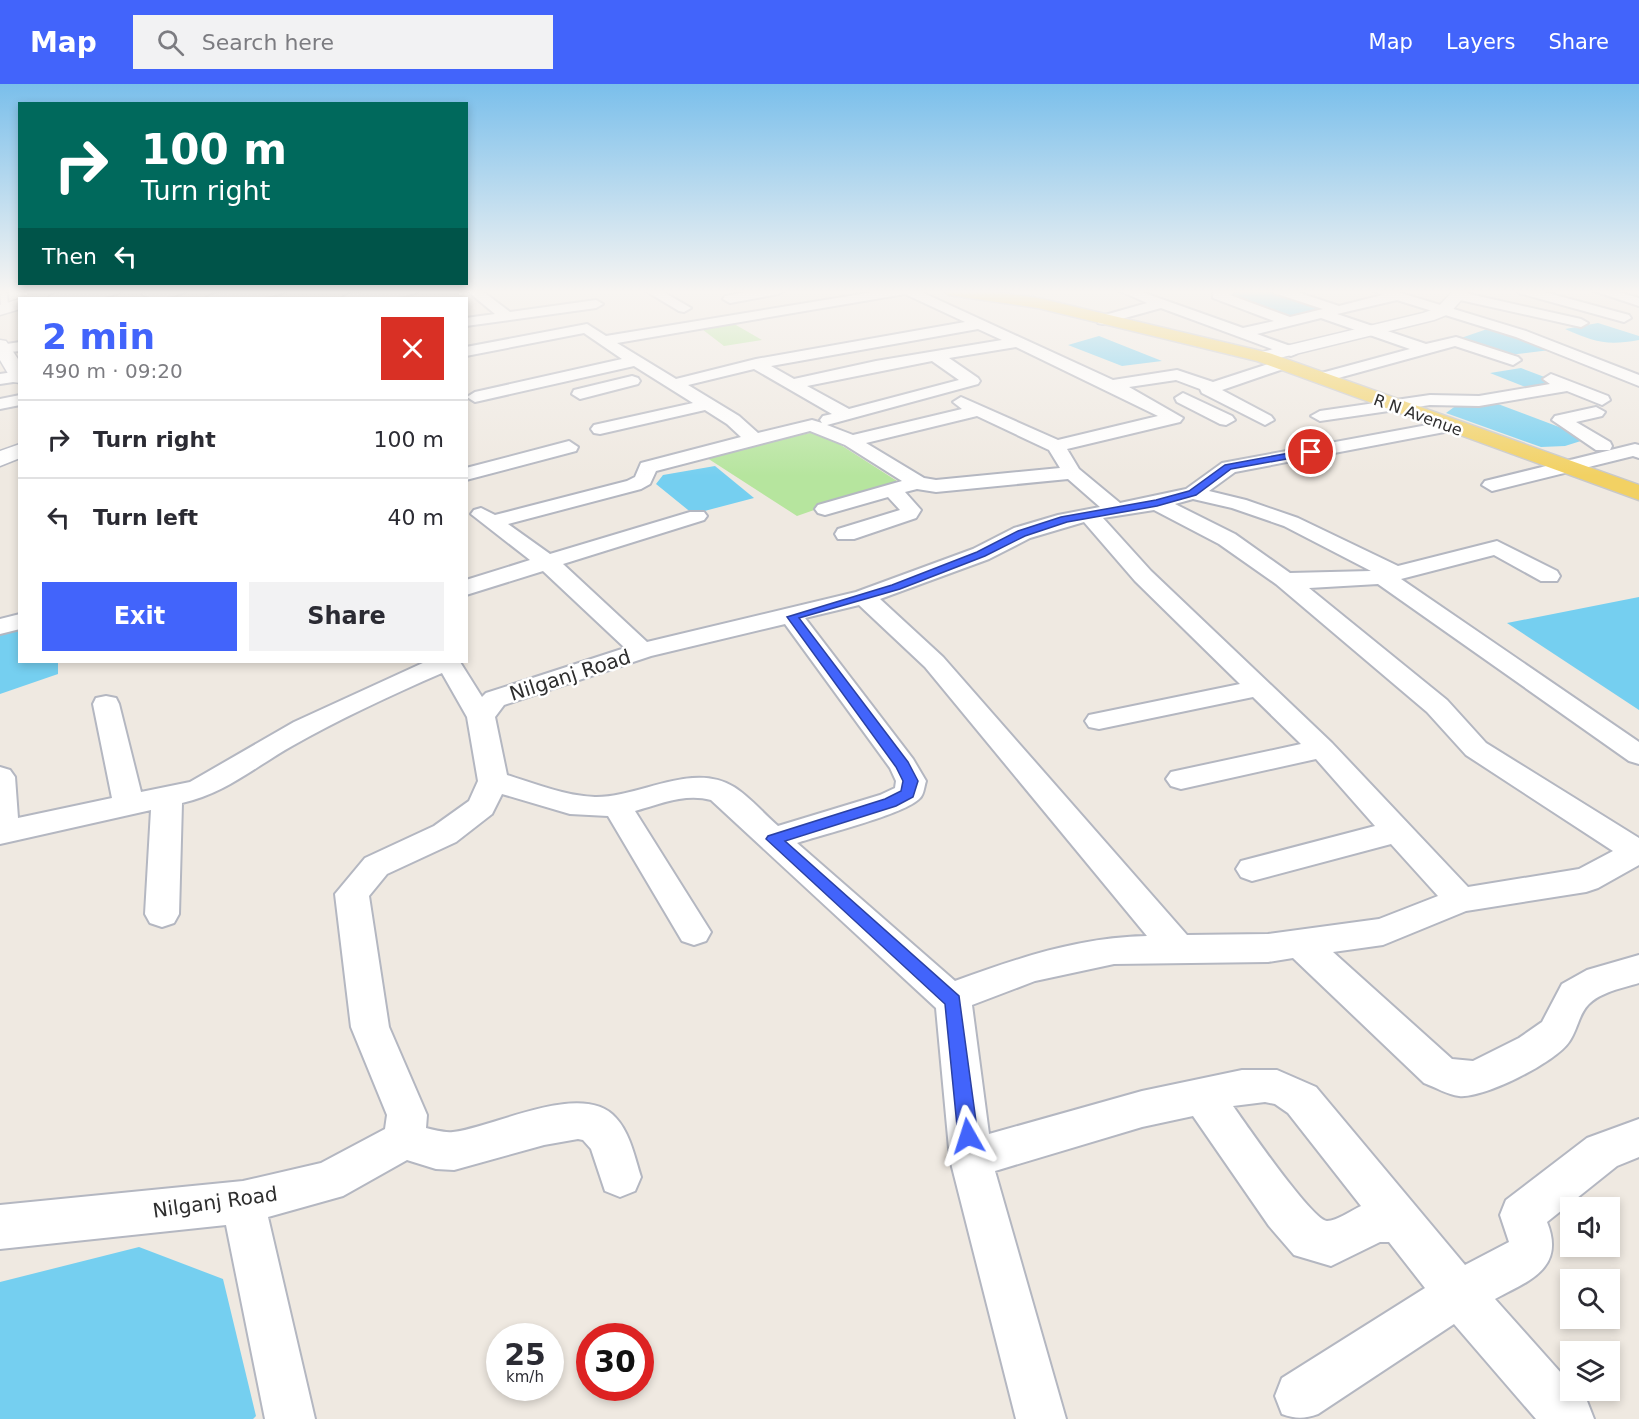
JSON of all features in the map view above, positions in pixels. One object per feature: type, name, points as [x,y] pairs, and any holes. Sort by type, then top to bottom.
[{"type":"main road","name":"R N Avenue","points":[[1243,352],[1263,357],[1287,358],[1320,378],[1392,406],[1445,413],[1557,464],[1639,493]]},
{"type":"street","points":[[7,352],[18,374]]},
{"type":"street","points":[[629,352],[638,356],[666,380],[738,425],[754,439]]},
{"type":"street","points":[[580,394],[821,352]]},
{"type":"street","points":[[793,384],[876,366],[957,352]]},
{"type":"street","points":[[1040,352],[1111,385],[1174,418],[1056,446]]},
{"type":"street","points":[[1277,352],[1287,358]]},
{"type":"street","points":[[1094,420],[1183,398],[1306,352]]},
{"type":"street","points":[[1320,378],[1414,352]]},
{"type":"street","points":[[1436,352],[1452,358]]},
{"type":"street","points":[[1490,352],[1513,360]]},
{"type":"street","points":[[1567,352],[1639,381]]},
{"type":"street","points":[[475,397],[638,356]]},
{"type":"street","points":[[476,514],[634,485],[644,480],[648,467],[663,461],[812,425],[972,381],[935,356]]},
{"type":"street","points":[[756,364],[848,415]]},
{"type":"street","points":[[1604,446],[1561,420],[1599,406],[1569,386],[1546,376],[1639,364]]},
{"type":"street","points":[[1111,385],[1177,375],[1210,389],[1264,420]]},
{"type":"street","points":[[0,379],[18,376]]},
{"type":"street","points":[[1445,413],[1418,389],[1464,384]]},
{"type":"street","points":[[1320,416],[1392,406],[1445,413],[1479,401],[1569,386]]},
{"type":"street","points":[[937,391],[1056,446],[1143,576],[1322,749],[1461,900]]},
{"type":"street","points":[[1183,398],[1243,429]]},
{"type":"street","points":[[0,404],[18,400]]},
{"type":"street","points":[[600,429],[705,405]]},
{"type":"street","points":[[851,441],[979,410]]},
{"type":"street","name":"Nilganj Road","points":[[481,717],[495,699],[642,651],[792,617],[864,597],[981,554],[1022,533],[1065,519],[1157,503],[1193,493],[1229,467],[1294,455],[1445,413]]},
{"type":"street","points":[[684,439],[738,425]]},
{"type":"street","points":[[812,425],[851,441],[918,483],[936,486],[1072,473]]},
{"type":"street","points":[[1263,439],[1294,455]]},
{"type":"street","points":[[1492,485],[1604,446],[1639,443]]},
{"type":"street","points":[[468,473],[569,447]]},
{"type":"street","points":[[1557,464],[1635,450],[1639,452]]},
{"type":"street","points":[[0,459],[18,451]]},
{"type":"street","points":[[825,509],[918,483]]},
{"type":"street","points":[[846,534],[909,514],[911,510],[907,503],[892,490]]},
{"type":"street","points":[[1193,493],[1239,504],[1291,522],[1389,576],[1639,755]]},
{"type":"street","points":[[1041,1419],[971,1159],[953,997],[1031,968],[1114,950],[1268,948],[1383,932],[1461,900],[1586,880],[1637,851],[1484,755],[1437,706],[1284,579],[1227,539],[1157,503]]},
{"type":"street","points":[[476,514],[547,562],[642,651]]},
{"type":"street","points":[[468,587],[697,516]]},
{"type":"street","points":[[1284,579],[1307,581],[1389,576],[1497,548],[1548,576]]},
{"type":"street","points":[[864,597],[934,662],[1019,759],[1178,949]]},
{"type":"street","points":[[773,839],[891,802],[908,794],[910,781],[903,766],[792,617]]},
{"type":"street","points":[[0,627],[18,622]]},
{"type":"street","points":[[0,777],[2,832],[198,790],[226,777],[259,753],[290,735],[373,693],[445,663]]},
{"type":"street","points":[[448,663],[481,717],[492,781],[481,807],[445,834],[376,866],[352,894],[370,1027],[407,1114],[404,1140],[451,1151],[561,1124],[589,1122],[600,1130],[609,1143],[620,1177]]},
{"type":"street","points":[[1098,722],[1258,688]]},
{"type":"street","points":[[106,704],[129,805]]},
{"type":"street","points":[[1181,779],[1322,749]]},
{"type":"street","points":[[492,781],[574,805],[596,807],[616,805],[676,789],[706,787],[722,793],[953,1001]]},
{"type":"street","points":[[162,914],[167,796]]},
{"type":"street","points":[[616,805],[694,932]]},
{"type":"street","points":[[1252,869],[1399,831]]},
{"type":"street","points":[[1300,944],[1438,1071],[1458,1079],[1478,1078],[1533,1048],[1556,1033],[1575,994],[1600,980],[1639,969]]},
{"type":"street","points":[[971,1159],[1142,1109],[1267,1083],[1289,1090],[1302,1100],[1459,1294],[1569,1419]]},
{"type":"street","points":[[1202,1096],[1284,1211],[1310,1239],[1331,1244],[1376,1221],[1399,1220]]},
{"type":"street","points":[[1300,1396],[1459,1294],[1527,1257],[1531,1251],[1532,1239],[1522,1215],[1530,1206],[1602,1152],[1639,1138]]},
{"type":"street","name":"Nilganj Road","points":[[0,1227],[243,1202],[328,1182],[404,1140]]},
{"type":"street","points":[[243,1202],[290,1419]]},
{"type":"green space","points":[[819,431],[897,481],[797,516],[704,456]]},
{"type":"water","points":[[1087,352],[1140,352],[1162,361],[1122,366]]},
{"type":"water","points":[[1501,352],[1531,352],[1509,355]]},
{"type":"water","points":[[1521,368],[1563,384],[1528,388],[1490,373]]},
{"type":"water","points":[[1490,401],[1575,433],[1584,440],[1565,446],[1541,447],[1446,413],[1461,402]]},
{"type":"water","points":[[715,466],[754,498],[693,514],[656,484],[663,475]]},
{"type":"water","points":[[1639,597],[1639,710],[1507,623]]},
{"type":"water","points":[[18,625],[18,663],[58,663],[58,674],[0,694],[0,629]]},
{"type":"water","points":[[139,1247],[223,1279],[256,1416],[253,1419],[0,1419],[0,1282]]},
{"type":"route","points":[[968,1136],[953,1001],[773,839],[891,802],[908,794],[910,781],[903,766],[792,617],[896,587],[981,554],[1022,533],[1065,519],[1157,503],[1193,493],[1229,467],[1311,452]]}]
